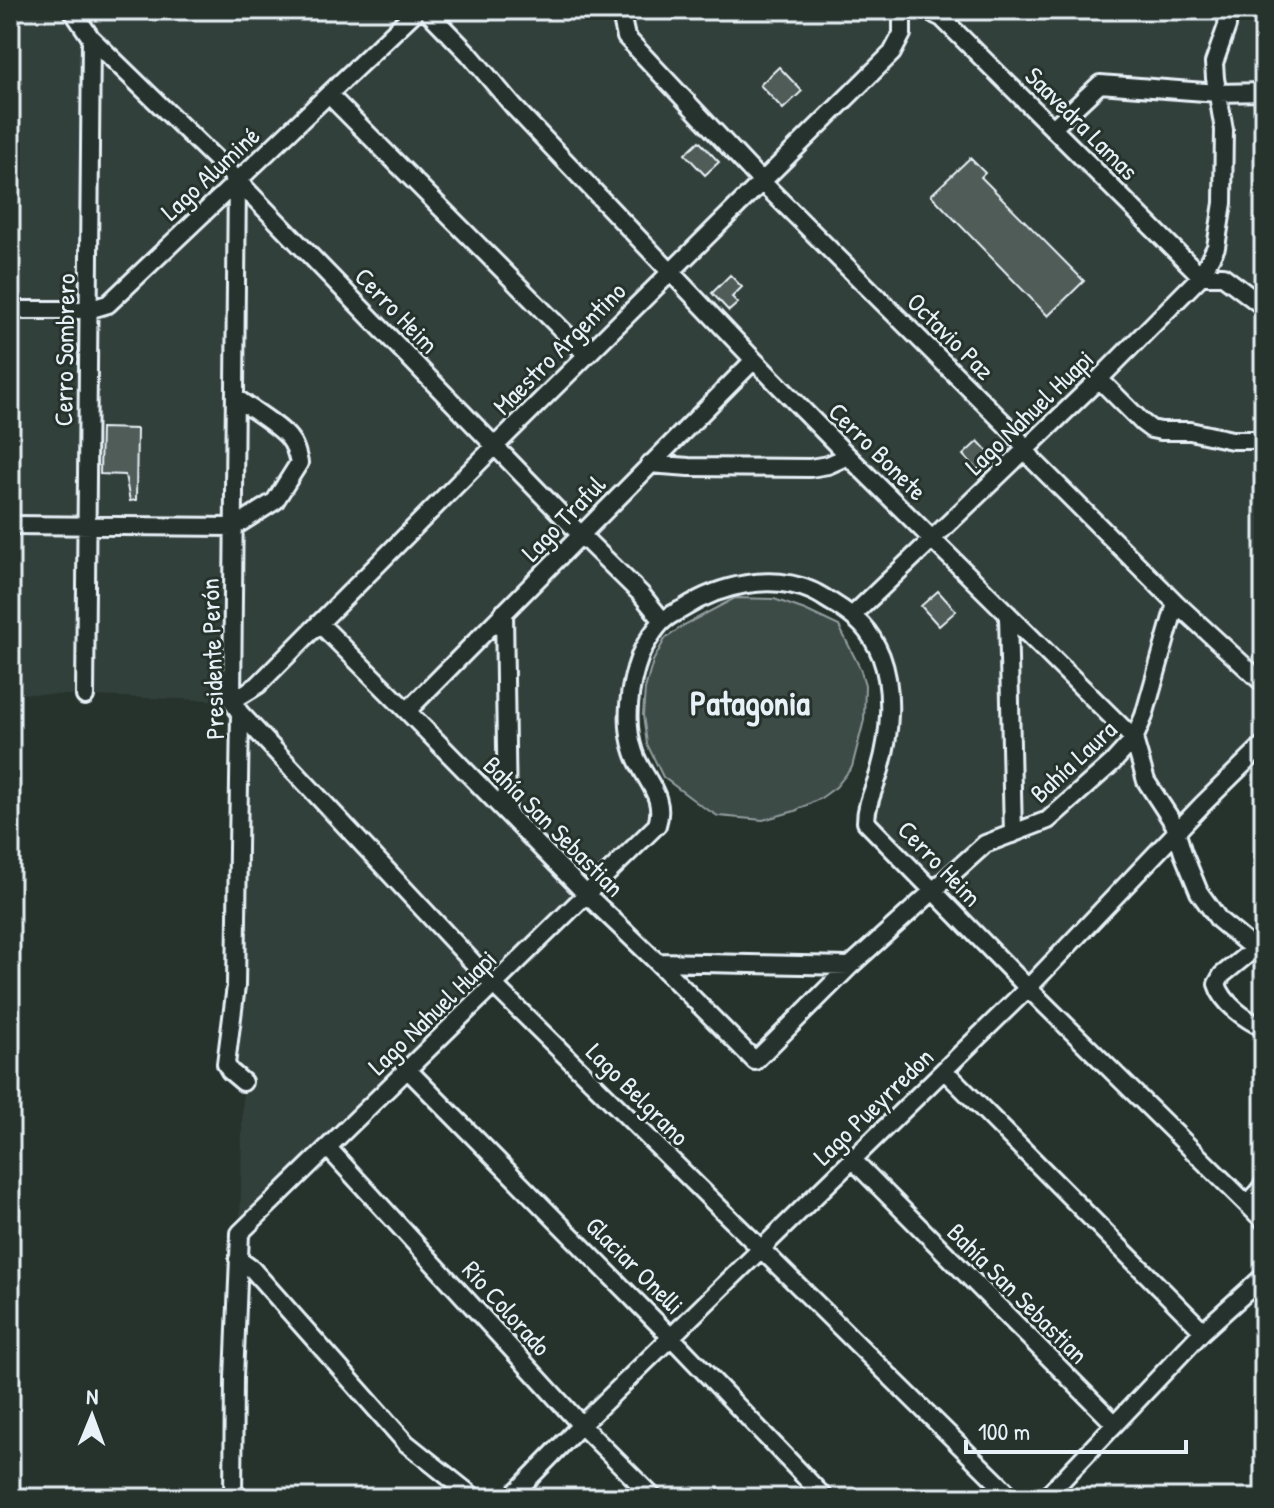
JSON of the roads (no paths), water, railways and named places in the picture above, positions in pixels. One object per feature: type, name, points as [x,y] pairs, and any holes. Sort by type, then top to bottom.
[{"type":"street","points":[[72,10],[91,38]]},
{"type":"street","name":"Lago Aluminé","points":[[10,310],[88,310],[108,304],[417,10]]},
{"type":"street","name":"Cerro Bonete","points":[[426,10],[754,360],[1134,739],[1146,781],[1171,818],[1199,892],[1219,920],[1259,945]]},
{"type":"street","name":"Octavio Paz","points":[[620,10],[626,37],[761,181],[1015,434],[1034,461],[1176,603],[1264,684]]},
{"type":"street","name":"Saavedra Lamas","points":[[926,10],[942,18],[1201,276]]},
{"type":"street","points":[[1228,10],[1227,26],[1214,63],[1224,130],[1223,203],[1216,247],[1201,276],[1223,276],[1264,307]]},
{"type":"street","name":"Maestro Argentino","points":[[236,707],[892,53],[902,34],[904,12]]},
{"type":"street","name":"Cerro Heim","points":[[91,38],[237,180],[641,594],[663,621]]},
{"type":"street","name":"Cerro Sombrero","points":[[85,696],[91,38]]},
{"type":"street","points":[[1053,128],[1100,84],[1218,93],[1264,92]]},
{"type":"street","points":[[329,95],[587,355]]},
{"type":"street","name":"Presidente Perón","points":[[237,180],[234,527],[236,986],[226,1064],[243,1082]]},
{"type":"street","name":"Lago Nahuel Huapi","points":[[853,615],[1099,379],[1201,276]]},
{"type":"street","name":"Lago Traful","points":[[407,711],[754,360]]},
{"type":"street","points":[[1099,379],[1151,429],[1190,431],[1232,440],[1264,440]]},
{"type":"street","points":[[10,525],[234,527],[275,501],[299,463],[290,438],[235,397]]},
{"type":"street","points":[[649,464],[810,468],[828,465],[848,456]]},
{"type":"street","name":"Cerro Heim","points":[[657,825],[661,814],[659,801],[634,753],[629,722],[632,684],[641,653],[663,621],[697,599],[758,582],[785,583],[811,591],[853,615],[871,634],[889,684],[888,728],[880,769],[866,810],[866,822],[1028,988],[1264,1221]]},
{"type":"street","name":"Bahía Laura","points":[[755,1061],[850,966],[985,844],[1048,820],[1112,763],[1134,739],[1144,716],[1176,603]]},
{"type":"street","points":[[504,612],[507,813]]},
{"type":"street","points":[[1008,614],[1013,834]]},
{"type":"street","name":"Bahía San Sebastian","points":[[319,623],[755,1061]]},
{"type":"street","name":"Lago Belgrano","points":[[236,707],[494,985],[1013,1498]]},
{"type":"street","name":"Lago Pueyrredon","points":[[510,1498],[1028,988],[1264,744]]},
{"type":"street","name":"Lago Nahuel Huapi","points":[[238,1259],[240,1233],[657,825]]},
{"type":"street","points":[[1259,945],[1222,975],[1217,984],[1220,993],[1241,1015],[1264,1028]]},
{"type":"street","points":[[657,962],[850,966]]},
{"type":"street","name":"Glaciar Onelli","points":[[407,1069],[825,1498]]},
{"type":"street","points":[[944,1070],[1203,1331]]},
{"type":"street","name":"Río Colorado","points":[[328,1148],[581,1425],[654,1498]]},
{"type":"street","name":"Bahía San Sebastian","points":[[853,1160],[1115,1424]]},
{"type":"street","points":[[1248,1205],[1264,1184]]},
{"type":"street","points":[[233,1498],[238,1259]]},
{"type":"street","points":[[238,1259],[252,1269],[406,1443],[475,1498]]},
{"type":"street","points":[[1045,1498],[1203,1331],[1264,1276]]},
{"type":"district","name":"Patagonia","points":[[750,703]]}]
